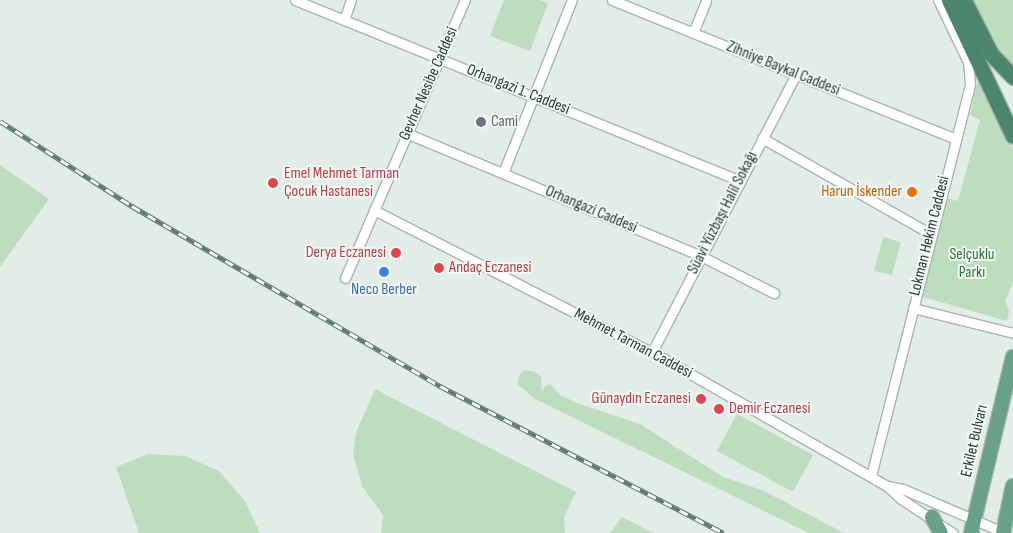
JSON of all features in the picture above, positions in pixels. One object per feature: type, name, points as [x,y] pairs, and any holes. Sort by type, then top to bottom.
[{"type":"highway","points":[[949,0],[1013,136]]},
{"type":"highway","points":[[964,0],[991,54],[1013,77]]},
{"type":"main road","name":"Erkilet Bulvarı","points":[[971,533],[1013,357]]},
{"type":"main road","points":[[1003,532],[1013,486]]},
{"type":"main road","points":[[932,517],[941,533]]},
{"type":"street","name":"Orhangazi 1. Caddesi","points":[[295,0],[741,181]]},
{"type":"street","points":[[344,20],[351,0]]},
{"type":"street","name":"Gevher Nesibe Caddesi","points":[[345,278],[406,133],[441,60],[466,0]]},
{"type":"street","points":[[503,174],[572,0]]},
{"type":"street","name":"Zihniye Baykal Caddesi","points":[[612,0],[954,138]]},
{"type":"street","points":[[693,33],[706,0]]},
{"type":"street","name":"Lokman Hekim Caddesi","points":[[871,476],[970,74],[938,0]]},
{"type":"street","name":"Süavi Yüzbaşı Halil Sokağı","points":[[652,352],[796,74]]},
{"type":"street","name":"Orhangazi Caddesi","points":[[406,133],[701,256],[774,294]]},
{"type":"street","points":[[762,138],[931,234]]},
{"type":"street","name":"Mehmet Tarman Caddesi","points":[[374,210],[652,352],[871,476],[887,486],[901,499],[932,517],[954,533]]},
{"type":"street","points":[[913,308],[1013,333]]},
{"type":"street","name":"Mehmet Tarman Caddesi","points":[[887,486],[903,489],[1003,532]]},
{"type":"green space","points":[[504,0],[540,0],[548,3],[530,51],[490,36]]},
{"type":"green space","points":[[970,0],[1013,0],[1013,73],[1006,66]]},
{"type":"green space","name":"Selçuklu Parkı","points":[[978,78],[1013,148],[1013,283],[1005,301],[1009,311],[1007,321],[923,297],[945,198],[958,201],[980,120],[970,115]]},
{"type":"green space","points":[[0,165],[49,199],[0,267]]},
{"type":"green space","points":[[883,237],[901,242],[892,275],[874,271]]},
{"type":"green space","points":[[525,370],[536,372],[541,377],[542,392],[545,386],[550,384],[560,395],[577,403],[640,424],[723,477],[764,491],[844,533],[809,533],[535,399],[517,384],[520,374]]},
{"type":"green space","points":[[375,389],[576,492],[564,517],[565,533],[381,533],[383,515],[362,486],[353,454],[356,433]]},
{"type":"green space","points":[[737,414],[813,455],[793,492],[717,451]]},
{"type":"green space","points":[[148,454],[185,456],[219,471],[245,501],[260,533],[139,533],[116,467]]},
{"type":"green space","points":[[622,517],[653,533],[610,533]]},
{"type":"railway","points":[[0,121],[132,206],[440,386],[723,533]]},
{"type":"place","name":"Cami","points":[[481,122]]},
{"type":"place","name":"Emel Mehmet Tarman Çocuk Hastanesi","points":[[273,183]]},
{"type":"place","name":"Harun İskender","points":[[912,192]]},
{"type":"place","name":"Derya Eczanesi","points":[[396,253]]},
{"type":"place","name":"Andaç Eczanesi","points":[[439,268]]},
{"type":"place","name":"Neco Berber","points":[[384,272]]},
{"type":"place","name":"Günaydın Eczanesi","points":[[701,399]]},
{"type":"place","name":"Demir Eczanesi","points":[[719,409]]}]
